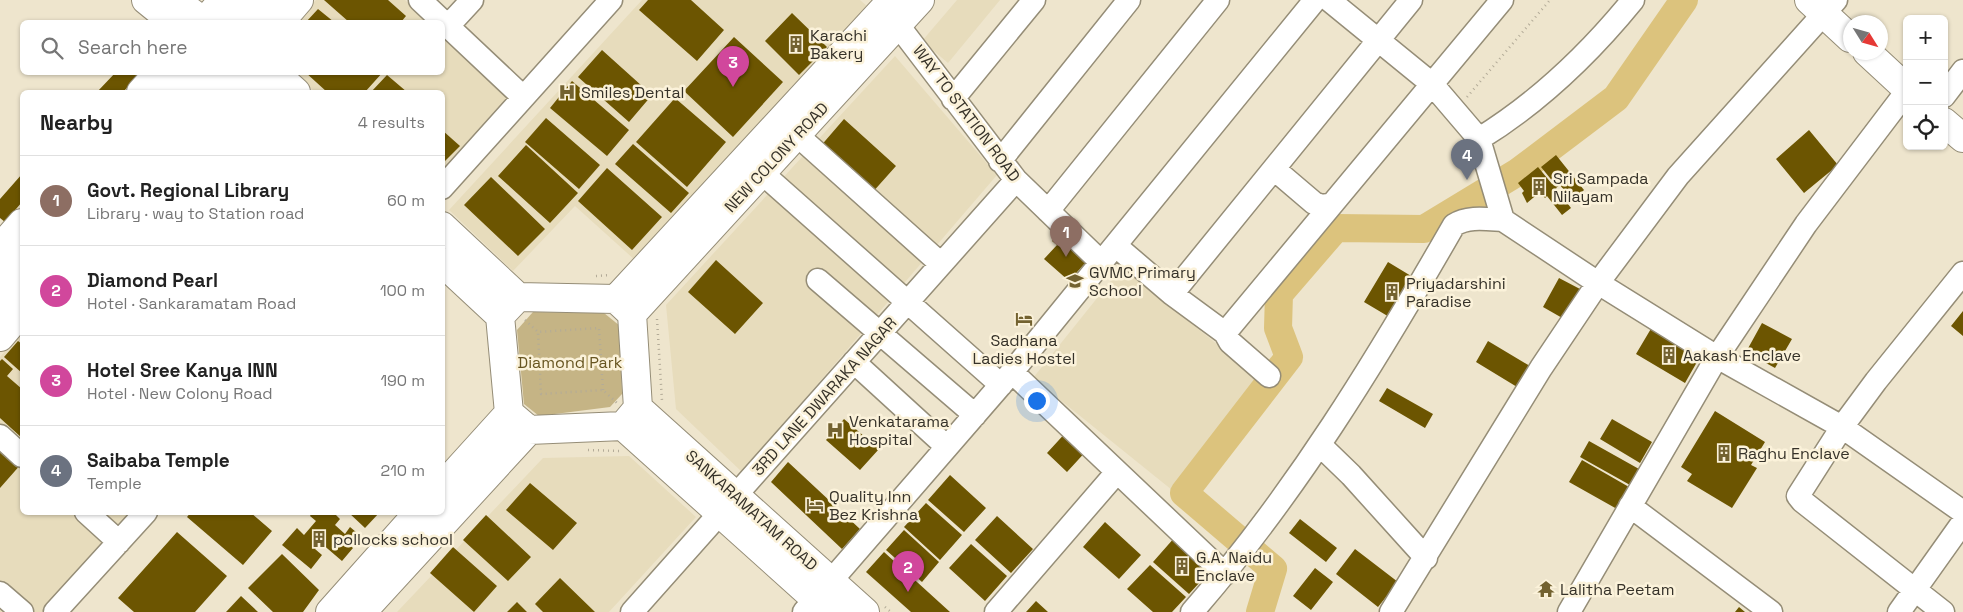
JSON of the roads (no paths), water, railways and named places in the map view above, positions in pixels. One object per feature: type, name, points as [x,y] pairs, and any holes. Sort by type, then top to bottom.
[{"type":"main road","points":[[146,0],[171,20]]},
{"type":"main road","points":[[175,0],[201,20]]},
{"type":"main road","points":[[206,20],[223,0]]},
{"type":"main road","points":[[228,20],[246,0]]},
{"type":"main road","points":[[255,20],[273,0]]},
{"type":"main road","points":[[282,20],[299,0]]},
{"type":"main road","name":"NEW COLONY ROAD","points":[[630,300],[889,8],[920,0]]},
{"type":"main road","points":[[1823,5],[1843,29]]},
{"type":"main road","name":"NEW COLONY ROAD","points":[[630,300],[762,172],[797,135],[889,8]]},
{"type":"main road","points":[[1875,60],[1903,86]]},
{"type":"main road","points":[[143,90],[156,75]]},
{"type":"main road","points":[[166,90],[179,75]]},
{"type":"main road","points":[[193,90],[205,75]]},
{"type":"main road","points":[[220,90],[234,75]]},
{"type":"main road","points":[[240,75],[258,90]]},
{"type":"main road","points":[[277,75],[294,90]]},
{"type":"main road","points":[[1948,125],[1963,138]]},
{"type":"main road","points":[[445,230],[509,306],[509,413],[445,484]]},
{"type":"main road","points":[[0,276],[11,236]]},
{"type":"main road","points":[[362,612],[529,430],[636,423],[630,300],[509,306],[445,264]]},
{"type":"main road","points":[[0,307],[20,284]]},
{"type":"main road","points":[[0,337],[20,313]]},
{"type":"main road","points":[[509,413],[529,430]]},
{"type":"main road","name":"SANKARAMATAM ROAD","points":[[636,423],[728,504],[820,601],[874,609]]},
{"type":"main road","points":[[330,612],[416,515]]},
{"type":"street","points":[[420,0],[442,20]]},
{"type":"street","points":[[448,26],[472,0]]},
{"type":"street","points":[[445,185],[611,0]]},
{"type":"street","points":[[953,99],[1034,0]]},
{"type":"street","points":[[1000,161],[1129,0]]},
{"type":"street","points":[[1048,210],[1218,0]]},
{"type":"street","points":[[820,601],[1109,255],[1314,0]]},
{"type":"street","points":[[1329,0],[1432,84],[1454,112],[1480,139],[1489,168],[1494,194],[1503,220]]},
{"type":"street","points":[[1172,294],[1411,0]]},
{"type":"street","points":[[1225,333],[1329,205],[1502,0]]},
{"type":"street","points":[[1480,139],[1523,110],[1555,84],[1592,48],[1634,0]]},
{"type":"street","points":[[1391,612],[1426,558],[1541,368],[1598,283],[1678,176],[1823,5]]},
{"type":"street","name":"WAY TO STATION ROAD","points":[[889,8],[953,99],[1016,180],[1048,210],[1109,255],[1172,294],[1225,333],[1230,342],[1269,376]]},
{"type":"street","points":[[445,23],[523,97]]},
{"type":"street","points":[[1948,91],[1963,71]]},
{"type":"street","points":[[1569,612],[1716,357],[1806,224],[1903,95]]},
{"type":"street","points":[[797,135],[941,264]]},
{"type":"street","points":[[1274,169],[1314,203],[1321,206],[1329,205]]},
{"type":"street","points":[[762,172],[908,301],[1006,378],[1117,472],[1225,574]]},
{"type":"street","name":"3RD LANE DWARAKA NAGAR","points":[[632,612],[1016,180]]},
{"type":"street","points":[[1192,612],[1257,533],[1320,445],[1387,341],[1454,225],[1471,219],[1503,220],[1598,283],[1716,357],[1842,427],[1963,512]]},
{"type":"street","points":[[1943,612],[1798,496],[1842,427],[1876,381],[1963,273]]},
{"type":"street","points":[[818,280],[975,415]]},
{"type":"street","points":[[854,362],[947,447]]},
{"type":"street","points":[[0,436],[20,454]]},
{"type":"street","points":[[1320,445],[1351,475],[1426,558]]},
{"type":"street","points":[[996,612],[1117,472]]},
{"type":"street","points":[[1630,506],[1771,612]]},
{"type":"street","points":[[89,515],[119,542]]},
{"type":"street","points":[[55,612],[143,515]]},
{"type":"street","points":[[1899,612],[1963,522]]},
{"type":"street","points":[[0,592],[22,612]]},
{"type":"waterway","points":[[1260,612],[1273,569],[1184,493],[1289,357],[1278,328],[1279,294],[1336,228],[1424,229],[1518,172],[1616,98],[1684,0]]},
{"type":"place","name":"Karachi Bakery","points":[[796,44]]},
{"type":"place","name":"Hotel Sree Kanya INN","points":[[733,87]]},
{"type":"place","name":"Smiles Dental","points":[[567,92]]},
{"type":"place","name":"Saibaba Temple","points":[[1467,180]]},
{"type":"place","name":"Sri Sampada Nilayam","points":[[1539,187]]},
{"type":"place","name":"Govt. Regional Library","points":[[1066,257]]},
{"type":"place","name":"GVMC Primary School","points":[[1075,281]]},
{"type":"place","name":"Priyadarshini Paradise","points":[[1392,292]]},
{"type":"place","name":"Sadhana Ladies Hostel","points":[[1024,319]]},
{"type":"place","name":"Aakash Enclave","points":[[1669,355]]},
{"type":"place","name":"Venkatarama Hospital","points":[[835,430]]},
{"type":"place","name":"Raghu Enclave","points":[[1724,453]]},
{"type":"place","name":"Quality Inn Bez Krishna","points":[[815,505]]},
{"type":"place","name":"pollocks school","points":[[319,539]]},
{"type":"place","name":"G.A. Naidu Enclave","points":[[1182,566]]},
{"type":"place","name":"Lalitha Peetam","points":[[1546,589]]},
{"type":"place","name":"Diamond Pearl","points":[[908,592]]},
{"type":"park label","name":"Diamond Park","points":[[570,362]]}]
